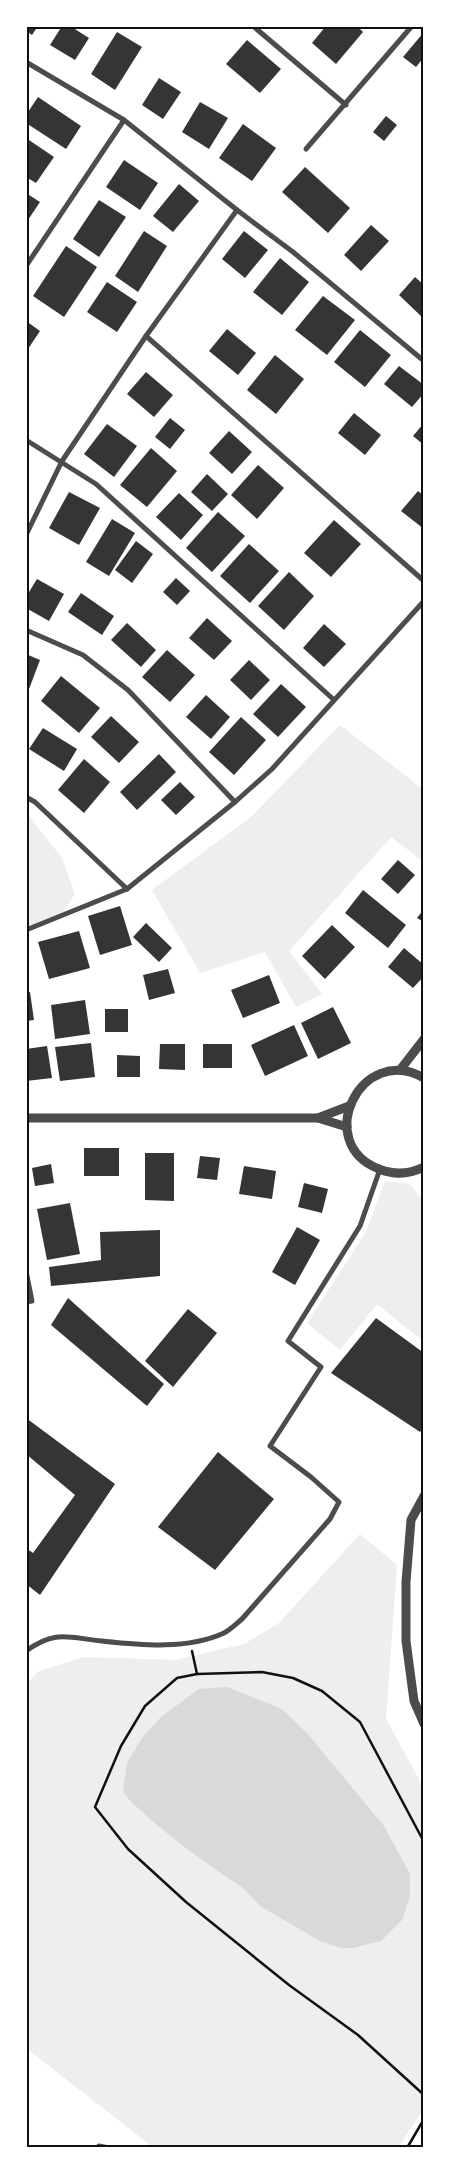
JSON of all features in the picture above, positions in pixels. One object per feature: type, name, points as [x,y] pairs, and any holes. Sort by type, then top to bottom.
[{"type":"street","points":[[254,26],[346,105]]},
{"type":"street","points":[[306,149],[346,105],[412,26]]},
{"type":"street","points":[[26,62],[124,120],[293,252],[424,361]]},
{"type":"street","points":[[26,266],[124,120]]},
{"type":"street","points":[[26,536],[62,461],[146,336],[237,210]]},
{"type":"street","points":[[146,336],[424,581]]},
{"type":"street","points":[[26,440],[96,484],[333,699]]},
{"type":"street","points":[[26,930],[127,889],[235,802],[272,768],[424,600]]},
{"type":"street","points":[[26,630],[82,655],[128,690],[235,802]]},
{"type":"street","points":[[26,797],[34,802],[127,889]]},
{"type":"street","points":[[400,1070],[424,1039]]},
{"type":"street","points":[[422,1170],[401,1173],[380,1169],[363,1159],[355,1149],[347,1128],[349,1106],[365,1082],[376,1075],[400,1070],[411,1072],[424,1078]]},
{"type":"street","points":[[318,1118],[349,1106]]},
{"type":"street","points":[[26,1118],[318,1118],[347,1128]]},
{"type":"street","points":[[26,1651],[46,1639],[65,1635],[128,1643],[190,1642],[224,1633],[242,1620],[330,1519],[339,1502],[311,1477],[270,1446],[321,1366],[288,1341],[360,1226],[380,1169]]},
{"type":"street","points":[[26,1271],[32,1301],[26,1302]]},
{"type":"street","points":[[424,1496],[412,1520],[406,1582],[406,1642],[414,1701],[424,1724]]},
{"type":"street","points":[[98,2147],[109,2148]]},
{"type":"path","points":[[190,1642],[197,1674]]},
{"type":"path","points":[[424,1842],[360,1722],[322,1691],[293,1678],[262,1672],[197,1674],[177,1678],[144,1706],[121,1746],[94,1807],[128,1849],[186,1902],[289,1985],[358,2035],[424,2095]]},
{"type":"path","points":[[407,2148],[424,2119]]},
{"type":"shaded area","points":[[340,725],[424,790],[424,862],[391,837],[289,951],[322,994],[296,1007],[265,952],[200,973],[152,890],[252,816]]},
{"type":"shaded area","points":[[26,812],[62,858],[75,894],[60,916],[26,930]]},
{"type":"shaded area","points":[[385,1181],[410,1184],[424,1201],[424,1342],[377,1304],[340,1350],[307,1323],[366,1232]]},
{"type":"shaded area","points":[[360,1534],[397,1565],[386,1719],[424,1788],[424,2108],[398,2148],[154,2148],[26,2048],[26,1684],[39,1671],[84,1657],[175,1660],[244,1644],[279,1623]]},
{"type":"shaded area","points":[[227,1687],[282,1709],[307,1733],[384,1826],[410,1874],[410,1897],[402,1920],[381,1941],[352,1948],[340,1948],[320,1941],[260,1906],[243,1888],[192,1853],[157,1825],[130,1801],[123,1791],[127,1763],[144,1735],[162,1716],[199,1689]]},
{"type":"building","points":[[26,26],[38,26],[32,35],[26,31]]},
{"type":"building","points":[[62,26],[70,26],[89,38],[75,60],[50,45]]},
{"type":"building","points":[[326,26],[357,26],[363,32],[336,64],[312,43]]},
{"type":"building","points":[[117,32],[142,47],[115,90],[91,74]]},
{"type":"building","points":[[424,32],[424,57],[416,67],[403,57]]},
{"type":"building","points":[[247,40],[281,69],[260,93],[226,64]]},
{"type":"building","points":[[159,78],[181,92],[163,119],[142,105]]},
{"type":"building","points":[[38,97],[81,126],[66,149],[26,123],[26,115]]},
{"type":"building","points":[[200,102],[228,118],[209,149],[182,132]]},
{"type":"building","points":[[386,116],[397,125],[384,141],[373,132]]},
{"type":"building","points":[[243,124],[276,148],[252,181],[219,158]]},
{"type":"building","points":[[26,138],[54,157],[36,183],[26,177]]},
{"type":"building","points":[[124,160],[158,183],[140,210],[106,187]]},
{"type":"building","points":[[305,167],[350,208],[328,233],[282,192]]},
{"type":"building","points":[[179,184],[199,201],[173,232],[153,216]]},
{"type":"building","points":[[26,193],[40,202],[26,223]]},
{"type":"building","points":[[99,200],[126,217],[99,257],[73,239]]},
{"type":"building","points":[[371,225],[389,241],[361,271],[344,255]]},
{"type":"building","points":[[144,231],[167,246],[138,292],[115,276]]},
{"type":"building","points":[[244,231],[268,250],[245,278],[222,259]]},
{"type":"building","points":[[66,246],[97,267],[64,317],[33,296]]},
{"type":"building","points":[[280,258],[309,282],[282,315],[253,292]]},
{"type":"building","points":[[415,277],[424,285],[424,319],[399,295]]},
{"type":"building","points":[[107,282],[137,302],[117,332],[87,312]]},
{"type":"building","points":[[323,296],[355,320],[327,355],[295,330]]},
{"type":"building","points":[[26,321],[40,331],[26,352]]},
{"type":"building","points":[[227,329],[256,353],[238,375],[209,351]]},
{"type":"building","points":[[360,330],[391,355],[365,387],[334,362]]},
{"type":"building","points":[[275,355],[304,379],[276,414],[247,390]]},
{"type":"building","points":[[399,366],[424,385],[424,393],[412,407],[384,384]]},
{"type":"building","points":[[146,372],[173,395],[154,417],[127,394]]},
{"type":"building","points":[[354,413],[381,435],[365,455],[338,433]]},
{"type":"building","points":[[170,418],[185,430],[170,449],[155,437]]},
{"type":"building","points":[[424,423],[424,445],[413,436]]},
{"type":"building","points":[[107,424],[137,446],[114,477],[84,454]]},
{"type":"building","points":[[229,431],[252,452],[232,474],[209,453]]},
{"type":"building","points":[[151,448],[177,471],[147,507],[120,485]]},
{"type":"building","points":[[258,465],[284,488],[257,519],[231,495]]},
{"type":"building","points":[[207,474],[228,494],[212,511],[191,492]]},
{"type":"building","points":[[418,491],[424,496],[424,529],[401,511]]},
{"type":"building","points":[[69,492],[100,508],[79,545],[49,528]]},
{"type":"building","points":[[179,493],[203,515],[181,540],[156,517]]},
{"type":"building","points":[[218,512],[245,536],[212,572],[186,548]]},
{"type":"building","points":[[112,519],[135,533],[109,576],[86,562]]},
{"type":"building","points":[[334,520],[361,544],[331,577],[304,553]]},
{"type":"building","points":[[136,541],[153,554],[132,583],[115,570]]},
{"type":"building","points":[[249,544],[279,571],[250,603],[220,576]]},
{"type":"building","points":[[289,572],[314,596],[284,630],[258,606]]},
{"type":"building","points":[[176,578],[190,591],[177,605],[163,592]]},
{"type":"building","points":[[37,579],[64,594],[49,621],[26,608],[26,597]]},
{"type":"building","points":[[81,593],[114,616],[102,635],[68,612]]},
{"type":"building","points":[[207,618],[232,641],[214,660],[189,638]]},
{"type":"building","points":[[127,623],[156,650],[141,667],[111,640]]},
{"type":"building","points":[[324,624],[346,644],[324,667],[303,648]]},
{"type":"building","points":[[167,650],[195,675],[170,702],[142,677]]},
{"type":"building","points":[[26,654],[40,660],[26,697]]},
{"type":"building","points":[[249,660],[270,680],[251,700],[230,680]]},
{"type":"building","points":[[61,676],[100,708],[79,733],[41,701]]},
{"type":"building","points":[[281,684],[306,707],[278,737],[253,714]]},
{"type":"building","points":[[206,695],[230,717],[211,739],[186,717]]},
{"type":"building","points":[[111,716],[139,742],[119,763],[91,737]]},
{"type":"building","points":[[241,717],[266,740],[234,775],[209,752]]},
{"type":"building","points":[[43,728],[77,749],[64,771],[29,749]]},
{"type":"building","points":[[159,754],[176,772],[137,810],[120,792]]},
{"type":"building","points":[[84,759],[110,782],[84,813],[58,790]]},
{"type":"building","points":[[180,782],[195,797],[176,815],[161,800]]},
{"type":"building","points":[[398,860],[415,875],[398,894],[381,879]]},
{"type":"building","points":[[363,890],[406,925],[388,948],[345,913]]},
{"type":"building","points":[[120,906],[132,945],[100,955],[88,916]]},
{"type":"building","points":[[424,909],[424,922],[417,918]]},
{"type":"building","points":[[146,923],[172,948],[159,962],[133,937]]},
{"type":"building","points":[[332,925],[355,947],[325,979],[302,956]]},
{"type":"building","points":[[79,931],[90,968],[49,979],[38,942]]},
{"type":"building","points":[[404,948],[424,965],[424,976],[413,988],[388,967]]},
{"type":"building","points":[[168,969],[175,993],[149,1000],[143,975]]},
{"type":"building","points":[[269,975],[280,1003],[243,1018],[231,990]]},
{"type":"building","points":[[26,992],[30,992],[34,1020],[26,1021]]},
{"type":"building","points":[[85,1000],[90,1034],[55,1039],[51,1005]]},
{"type":"building","points":[[333,1007],[351,1043],[318,1059],[301,1023]]},
{"type":"building","points":[[105,1009],[128,1009],[128,1032],[105,1032]]},
{"type":"building","points":[[294,1025],[308,1056],[265,1076],[251,1045]]},
{"type":"building","points":[[91,1043],[95,1077],[60,1081],[55,1047]]},
{"type":"building","points":[[160,1044],[185,1044],[185,1070],[159,1069]]},
{"type":"building","points":[[203,1044],[232,1044],[232,1068],[203,1068]]},
{"type":"building","points":[[47,1046],[52,1078],[26,1081],[26,1049]]},
{"type":"building","points":[[117,1055],[140,1056],[140,1077],[117,1077]]},
{"type":"building","points":[[84,1148],[119,1148],[119,1176],[84,1176]]},
{"type":"building","points":[[145,1153],[174,1153],[174,1201],[145,1200]]},
{"type":"building","points":[[200,1156],[220,1158],[217,1180],[197,1178]]},
{"type":"building","points":[[51,1164],[54,1183],[35,1186],[32,1168]]},
{"type":"building","points":[[244,1166],[276,1171],[272,1199],[239,1194]]},
{"type":"building","points":[[304,1183],[328,1189],[322,1213],[298,1207]]},
{"type":"building","points":[[70,1203],[80,1254],[47,1260],[37,1209]]},
{"type":"building","points":[[297,1227],[320,1240],[295,1285],[272,1272]]},
{"type":"building","points":[[160,1230],[160,1276],[51,1286],[49,1267],[101,1260],[100,1232]]},
{"type":"building","points":[[68,1298],[164,1384],[147,1406],[51,1325]]},
{"type":"building","points":[[188,1309],[217,1333],[173,1387],[145,1361]]},
{"type":"building","points":[[376,1318],[424,1353],[424,1426],[420,1432],[331,1373]]},
{"type":"building","points":[[26,1418],[115,1484],[40,1595],[26,1584],[26,1548],[33,1553],[75,1495],[26,1454]]},
{"type":"building","points":[[218,1452],[274,1499],[215,1570],[158,1527]]}]
